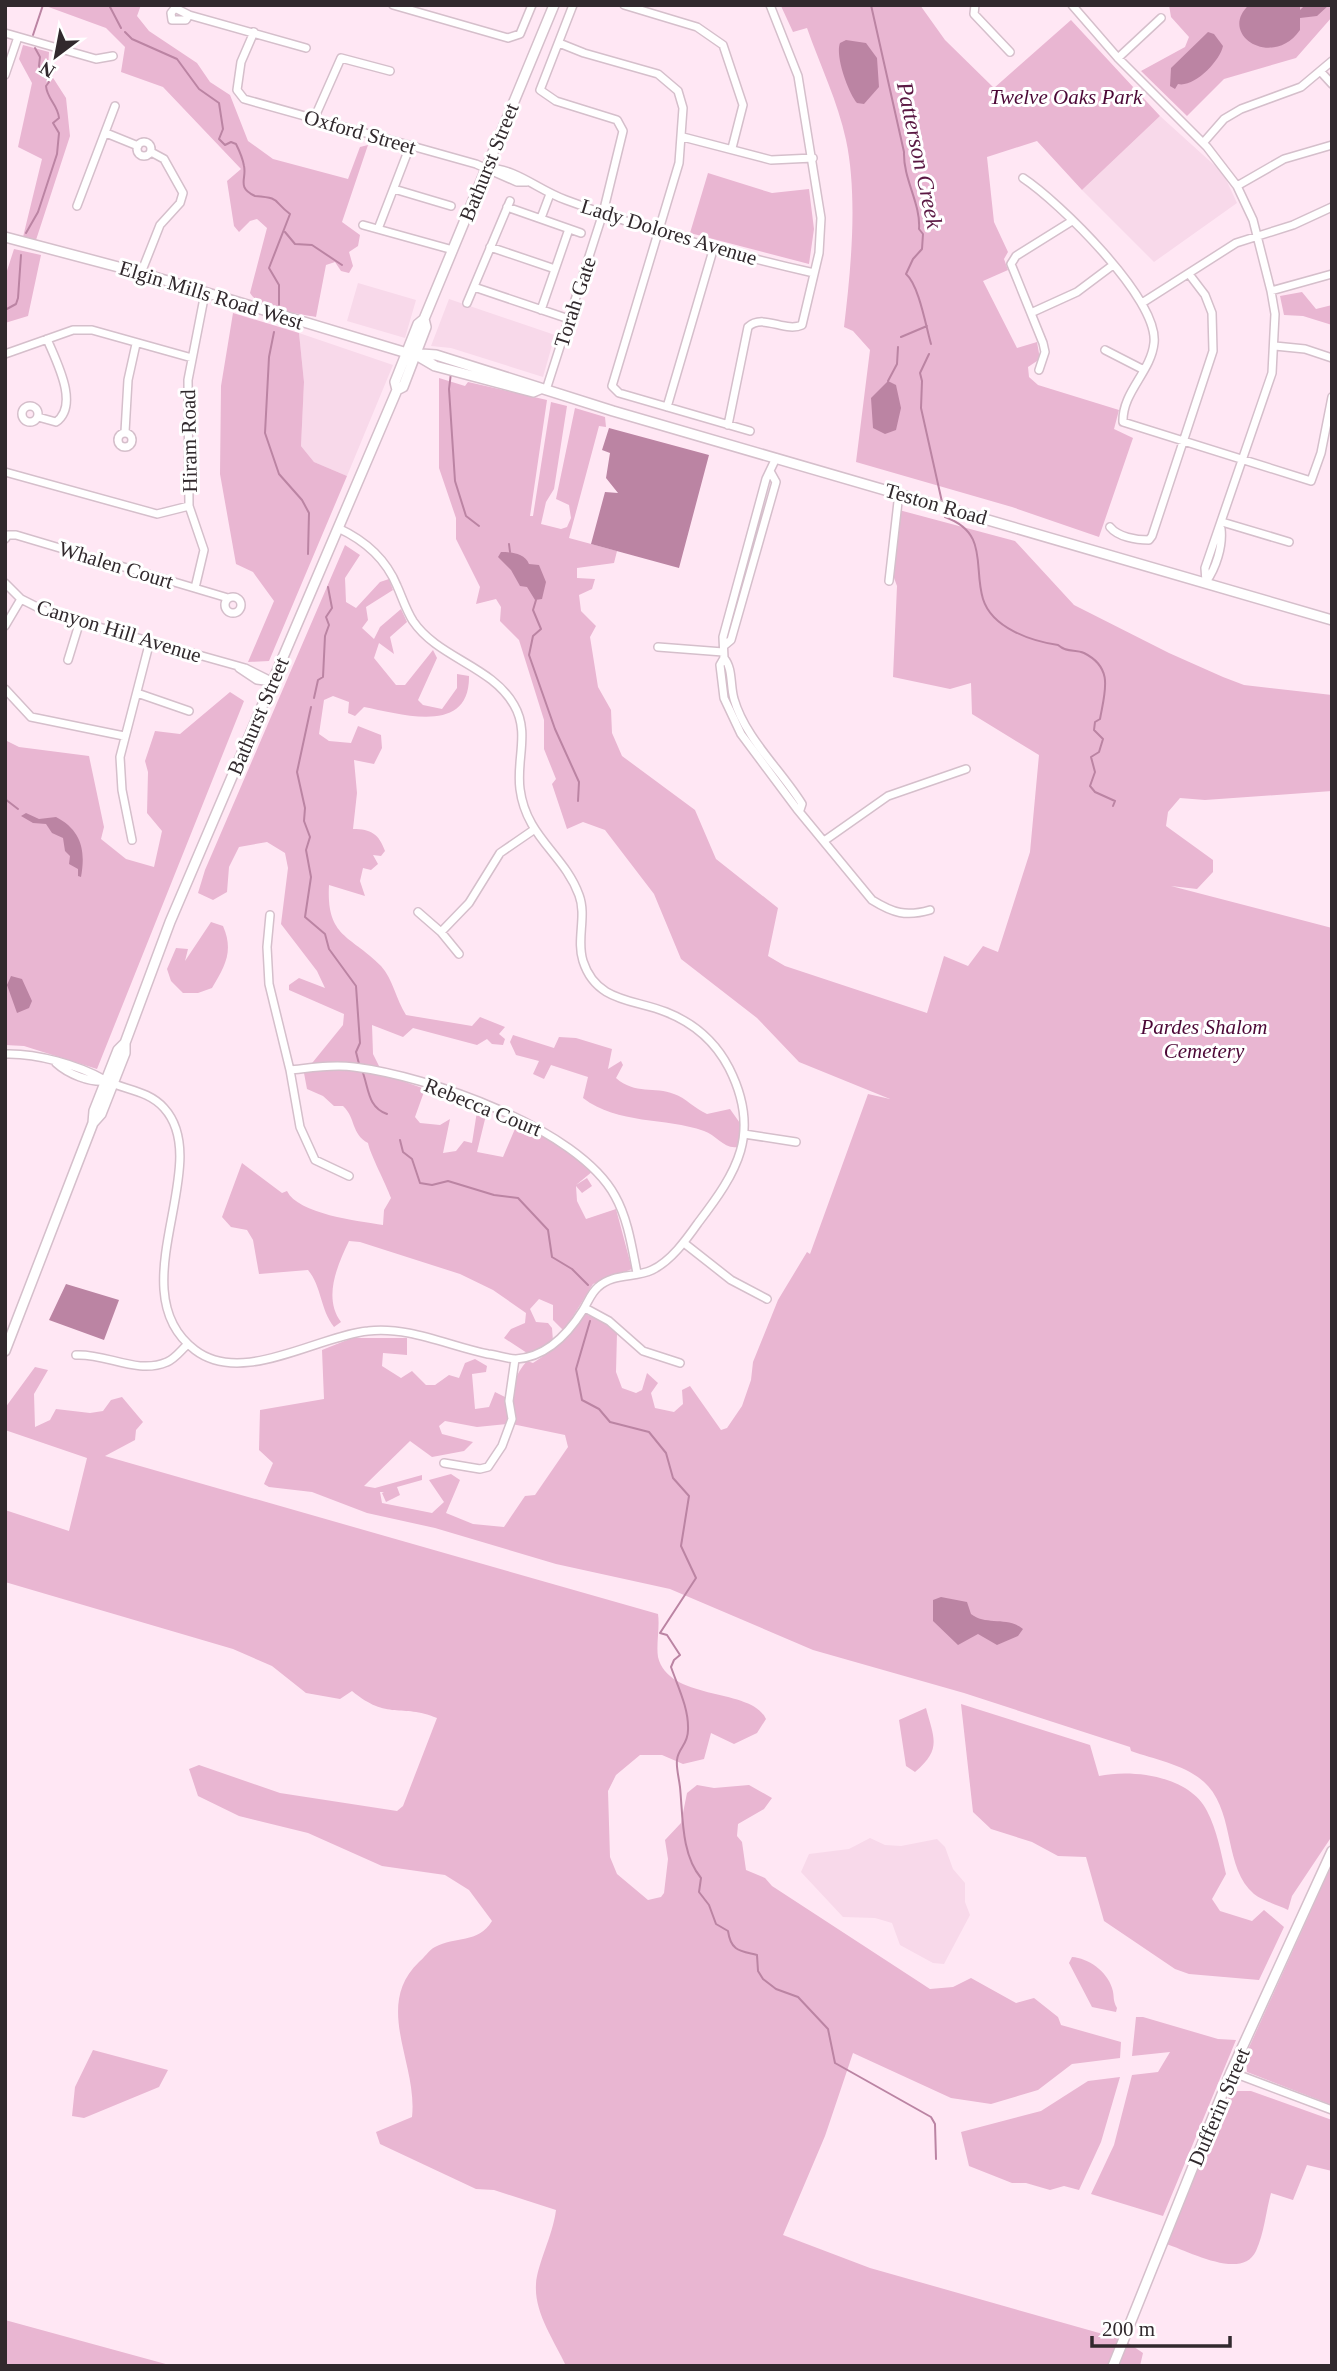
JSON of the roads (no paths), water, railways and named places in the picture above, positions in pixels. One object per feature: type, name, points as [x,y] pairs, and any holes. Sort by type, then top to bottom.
[{"type":"main road","name":"Bathurst Street","points":[[5,1351],[93,1124],[94,1111],[110,1082],[118,1050],[125,1043],[170,922],[397,390],[403,387],[411,354],[426,327],[424,319],[554,5]]},
{"type":"main road","name":"Elgin Mills Road West","points":[[5,237],[141,273],[411,354]]},
{"type":"main road","name":"Teston Road","points":[[411,354],[435,366],[533,392],[543,389],[1332,620]]},
{"type":"main road","name":"Dufferin Street","points":[[1113,2366],[1231,2073],[1332,1851]]},
{"type":"street","points":[[393,5],[508,38],[520,34],[532,5]]},
{"type":"street","points":[[573,5],[559,43],[665,78],[681,97],[683,137],[677,172],[611,381],[619,393],[750,431]]},
{"type":"street","points":[[624,5],[697,27],[723,44],[743,104],[732,148]]},
{"type":"street","points":[[727,425],[748,327],[760,321],[799,327],[804,320],[814,273],[821,218],[798,76],[770,5]]},
{"type":"street","points":[[975,5],[974,14],[1010,52]]},
{"type":"street","points":[[1073,6],[1118,58],[1203,143],[1237,186],[1257,236],[1271,291],[1275,346],[1272,373],[1222,525],[1205,568],[1206,582]]},
{"type":"street","points":[[189,15],[306,48]]},
{"type":"street","points":[[1118,58],[1161,18]]},
{"type":"street","points":[[5,33],[96,59],[113,56]]},
{"type":"street","name":"Oxford Street","points":[[254,33],[241,62],[237,90],[244,99],[487,168]]},
{"type":"street","points":[[5,75],[18,37]]},
{"type":"street","name":"Torah Gate","points":[[543,389],[603,213],[624,131],[617,120],[542,94],[541,84],[559,43]]},
{"type":"street","points":[[314,119],[341,58],[390,71]]},
{"type":"street","points":[[1203,143],[1224,119],[1241,109],[1301,87],[1332,61]]},
{"type":"street","points":[[1321,72],[1332,84]]},
{"type":"street","points":[[78,206],[115,106]]},
{"type":"street","points":[[106,133],[138,146],[142,156],[151,152],[164,159],[183,193],[180,203],[160,225],[141,273]]},
{"type":"street","points":[[683,137],[771,160],[813,158]]},
{"type":"street","points":[[1237,186],[1284,159],[1332,145]]},
{"type":"street","points":[[378,229],[410,146]]},
{"type":"street","name":"Lady Dolores Avenue","points":[[487,168],[520,175],[527,182],[550,194],[657,231],[814,273]]},
{"type":"street","points":[[1023,178],[1044,191],[1113,265],[1142,303],[1155,339],[1144,370],[1126,401],[1123,422],[1311,481],[1321,453],[1332,397]]},
{"type":"street","points":[[394,189],[451,206]]},
{"type":"street","points":[[541,218],[550,194]]},
{"type":"street","points":[[467,303],[508,204],[581,233]]},
{"type":"street","points":[[1142,303],[1236,243],[1293,225],[1332,207]]},
{"type":"street","points":[[1039,370],[1045,352],[1033,312],[1011,264],[1016,256],[1072,221]]},
{"type":"street","points":[[363,225],[453,250]]},
{"type":"street","points":[[541,310],[569,229]]},
{"type":"street","points":[[490,247],[555,269]]},
{"type":"street","points":[[667,407],[714,247]]},
{"type":"street","points":[[1033,312],[1077,292],[1113,265]]},
{"type":"street","points":[[1110,527],[1124,536],[1149,540],[1211,362],[1214,340],[1212,313],[1205,295],[1189,274]]},
{"type":"street","points":[[1271,291],[1332,274]]},
{"type":"street","points":[[474,287],[569,319]]},
{"type":"street","name":"Hiram Road","points":[[195,588],[204,550],[189,506],[188,380],[205,293]]},
{"type":"street","points":[[5,354],[73,330],[92,330],[192,358]]},
{"type":"street","points":[[38,417],[56,422],[67,409],[66,396],[47,339]]},
{"type":"street","points":[[125,432],[128,380],[136,344]]},
{"type":"street","points":[[1275,346],[1305,349],[1332,358]]},
{"type":"street","points":[[1105,351],[1144,370]]},
{"type":"street","points":[[724,651],[731,640],[766,479],[776,458]]},
{"type":"street","points":[[5,472],[157,514],[189,506]]},
{"type":"street","points":[[741,590],[761,537],[776,482],[771,472]]},
{"type":"street","points":[[889,581],[900,493]]},
{"type":"street","points":[[1222,525],[1289,542]]},
{"type":"street","points":[[5,1054],[34,1056],[56,1063],[64,1070],[97,1082],[110,1082],[155,1100],[167,1110],[176,1126],[179,1147],[176,1196],[162,1267],[171,1317],[180,1337],[212,1360],[230,1362],[265,1359],[348,1334],[393,1329],[515,1359],[542,1352],[568,1332],[595,1289],[608,1280],[648,1272],[658,1267],[684,1243],[727,1186],[738,1165],[744,1134],[742,1103],[730,1070],[712,1041],[691,1025],[664,1012],[621,1001],[604,993],[591,977],[583,961],[579,895],[556,857],[533,831],[520,790],[522,721],[513,702],[500,687],[426,636],[412,621],[395,581],[380,558],[367,546],[338,528]]},
{"type":"street","name":"Whalen Court","points":[[5,539],[8,535],[16,535],[228,598]]},
{"type":"street","points":[[752,535],[761,537]]},
{"type":"street","name":"Canyon Hill Avenue","points":[[5,583],[21,599],[48,613],[262,674],[272,682]]},
{"type":"street","points":[[5,626],[21,599]]},
{"type":"street","points":[[68,660],[80,621]]},
{"type":"street","points":[[132,840],[120,767],[124,736],[150,641]]},
{"type":"street","points":[[658,647],[724,651]]},
{"type":"street","points":[[724,651],[734,699],[745,731],[802,804],[800,810],[824,841],[872,900],[888,910],[909,916],[930,910]]},
{"type":"street","points":[[5,689],[31,717],[124,736]]},
{"type":"street","points":[[137,693],[189,711]]},
{"type":"street","points":[[824,841],[888,796],[966,769]]},
{"type":"street","points":[[441,932],[469,902],[500,853],[533,831]]},
{"type":"street","points":[[418,912],[441,932],[459,954]]},
{"type":"street","points":[[270,915],[267,947],[269,984],[290,1070],[300,1126],[307,1148],[315,1160],[349,1176]]},
{"type":"street","name":"Rebecca Court","points":[[290,1070],[350,1066],[398,1073],[552,1135],[598,1173],[616,1197],[631,1240],[636,1273]]},
{"type":"street","points":[[744,1134],[796,1142]]},
{"type":"street","points":[[684,1243],[731,1280],[767,1299]]},
{"type":"street","points":[[585,1308],[609,1321],[643,1351],[680,1363]]},
{"type":"street","points":[[76,1355],[90,1354],[145,1366],[168,1362],[188,1344]]},
{"type":"street","points":[[444,1463],[480,1469],[488,1466],[502,1446],[512,1419],[509,1401],[515,1359]]},
{"type":"street","points":[[1231,2073],[1332,2110]]},
{"type":"waterway","points":[[33,35],[43,5]]},
{"type":"waterway","points":[[109,5],[121,28]]},
{"type":"waterway","name":"Patterson Creek","points":[[871,5],[904,152],[906,172],[917,210],[919,229],[923,234],[922,249],[913,259],[906,274],[915,287],[931,344]]},
{"type":"waterway","points":[[125,32],[132,39],[177,59],[199,89],[219,103],[223,129],[219,139],[225,145],[231,142],[236,144],[245,171],[244,186],[255,196],[273,199],[290,214],[269,268],[279,285],[279,305]]},
{"type":"waterway","points":[[26,233],[38,212],[57,154],[59,133],[53,123],[59,118],[58,113],[47,91],[49,82],[39,66],[40,57],[35,48]]},
{"type":"waterway","points":[[285,232],[295,244],[312,245],[342,265]]},
{"type":"waterway","points":[[5,310],[16,304],[18,298],[21,255]]},
{"type":"waterway","points":[[901,337],[927,326]]},
{"type":"waterway","points":[[274,332],[269,357],[265,433],[279,474],[302,500],[309,513],[308,554]]},
{"type":"waterway","points":[[888,381],[897,364],[898,347]]},
{"type":"waterway","name":"Patterson Creek","points":[[929,354],[920,373],[921,408],[942,502]]},
{"type":"waterway","points":[[451,373],[449,389],[455,481],[466,516],[479,526]]},
{"type":"waterway","name":"Patterson Creek","points":[[945,517],[959,524],[974,541],[983,599],[995,618],[1025,636],[1084,653],[1100,666],[1104,673],[1105,690],[1100,719],[1095,722],[1094,730],[1103,739],[1099,752],[1091,757],[1095,772],[1090,786],[1095,792],[1115,801],[1113,806]]},
{"type":"waterway","points":[[509,544],[510,552]]},
{"type":"waterway","points":[[314,698],[318,680],[323,677],[325,636],[329,625],[326,617],[332,608],[328,587]]},
{"type":"waterway","points":[[536,600],[533,610],[541,629],[533,636],[529,655],[555,729],[579,782],[578,801]]},
{"type":"waterway","points":[[311,707],[297,772],[305,808],[304,821],[310,837],[306,850],[311,877],[305,917],[325,934],[329,949],[356,986],[360,1043],[356,1052],[359,1064]]},
{"type":"waterway","points":[[5,799],[18,809]]},
{"type":"waterway","points":[[363,1073],[373,1102],[387,1114]]},
{"type":"waterway","points":[[400,1140],[403,1152],[412,1159],[420,1183],[432,1185],[448,1181],[494,1195],[518,1198],[548,1230],[552,1257],[572,1269],[588,1285]]},
{"type":"waterway","points":[[590,1321],[576,1369],[582,1400],[599,1409],[610,1422],[649,1432],[666,1453],[673,1478],[689,1496],[681,1546],[696,1578],[660,1633],[667,1635],[680,1655],[671,1667],[685,1706],[688,1730],[677,1766],[686,1846],[701,1878],[699,1892],[709,1905],[716,1924],[728,1931],[734,1947],[757,1955],[758,1971],[763,1979],[776,1989],[798,1997],[828,2029],[835,2063],[931,2117],[935,2124],[936,2159]]},
{"type":"park label","name":"Twelve Oaks Park","points":[[1066,97]]},
{"type":"park label","name":"Pardes Shalom Cemetery","points":[[1204,1039]]}]
